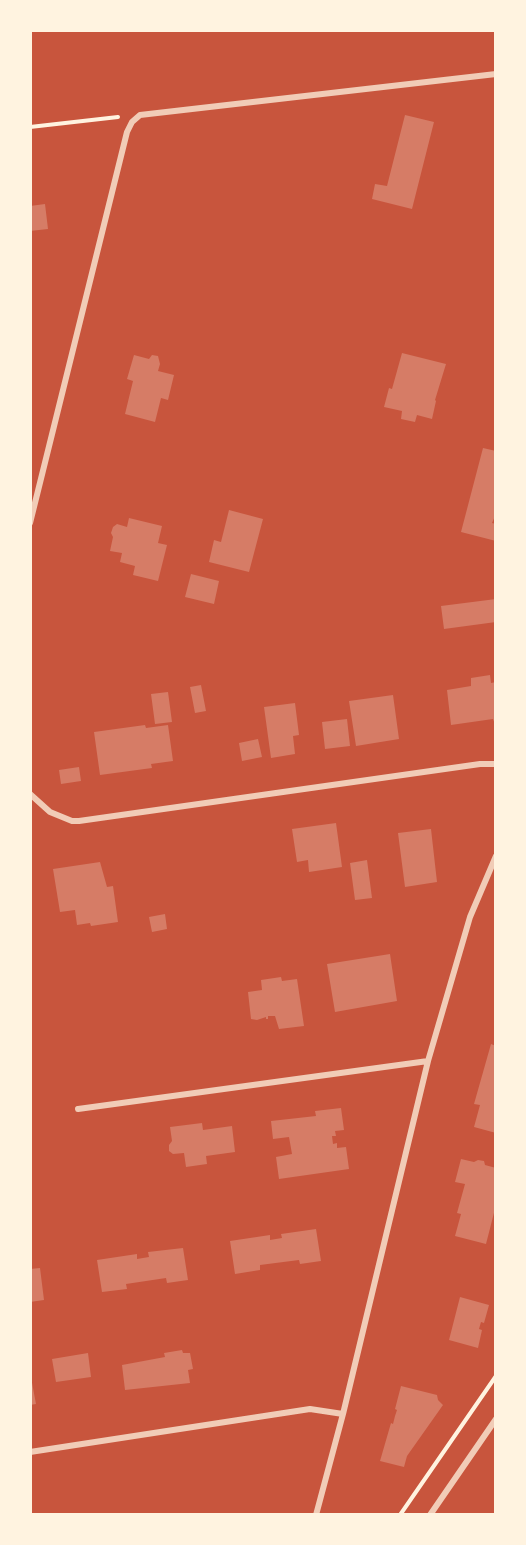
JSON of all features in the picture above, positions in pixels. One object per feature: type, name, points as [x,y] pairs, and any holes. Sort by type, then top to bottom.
[{"type":"street","points":[[30,523],[127,132],[132,122],[140,115],[496,74]]},
{"type":"street","points":[[30,794],[60,818],[79,821],[480,764],[496,764]]},
{"type":"street","points":[[316,1515],[343,1414],[428,1061],[470,917],[496,856]]},
{"type":"street","points":[[78,1109],[428,1061]]},
{"type":"street","points":[[30,1452],[310,1409],[343,1414]]},
{"type":"street","points":[[430,1515],[496,1419]]},
{"type":"path","points":[[30,128],[140,115]]},
{"type":"path","points":[[400,1515],[496,1376]]},
{"type":"building","points":[[405,115],[434,122],[412,209],[372,199],[375,184],[387,186]]},
{"type":"building","points":[[45,204],[48,229],[30,231],[30,206]]},
{"type":"building","points":[[402,353],[446,364],[432,419],[417,415],[415,422],[401,419],[402,411],[384,407],[389,388],[392,389]]},
{"type":"building","points":[[134,355],[149,359],[152,355],[158,356],[160,364],[158,371],[174,375],[168,400],[161,398],[155,422],[125,414],[133,381],[127,379]]},
{"type":"building","points":[[483,448],[496,451],[496,514],[492,523],[496,524],[496,541],[461,532]]},
{"type":"building","points":[[229,510],[263,519],[249,572],[209,562],[214,540],[221,542]]},
{"type":"building","points":[[129,518],[162,526],[158,543],[167,545],[158,581],[133,575],[135,566],[120,562],[122,553],[110,551],[113,527],[117,524],[127,527]]},
{"type":"building","points":[[191,574],[219,581],[214,604],[185,597]]},
{"type":"building","points":[[496,599],[496,622],[444,629],[441,606]]},
{"type":"building","points":[[490,675],[491,683],[496,682],[496,727],[493,719],[451,725],[447,690],[471,686],[471,678]]},
{"type":"building","points":[[201,685],[206,711],[195,713],[190,687]]},
{"type":"building","points":[[168,692],[172,722],[155,724],[151,694]]},
{"type":"building","points":[[393,695],[399,739],[356,746],[349,701]]},
{"type":"building","points":[[295,703],[299,735],[293,736],[295,754],[271,758],[264,707]]},
{"type":"building","points":[[347,719],[350,746],[325,749],[322,722]]},
{"type":"building","points":[[145,725],[146,728],[168,725],[173,761],[151,764],[152,768],[100,775],[94,732]]},
{"type":"building","points":[[258,739],[262,757],[242,761],[239,743]]},
{"type":"building","points":[[79,767],[81,781],[61,784],[59,770]]},
{"type":"building","points":[[336,823],[342,867],[309,872],[308,860],[297,862],[292,829]]},
{"type":"building","points":[[431,829],[437,882],[405,887],[398,833]]},
{"type":"building","points":[[367,860],[372,898],[355,900],[350,863]]},
{"type":"building","points":[[100,862],[107,887],[113,886],[118,922],[91,926],[90,923],[77,925],[75,910],[60,912],[53,869]]},
{"type":"building","points":[[165,914],[167,929],[152,932],[149,917]]},
{"type":"building","points":[[390,954],[397,1001],[335,1012],[327,964]]},
{"type":"building","points":[[281,977],[282,981],[297,979],[304,1026],[279,1029],[275,1016],[268,1016],[268,1019],[266,1017],[251,1019],[248,992],[262,990],[261,980]]},
{"type":"building","points":[[491,1044],[496,1046],[496,1133],[474,1127],[480,1105],[474,1104]]},
{"type":"building","points":[[341,1108],[344,1130],[335,1131],[336,1136],[332,1136],[333,1144],[337,1143],[337,1148],[346,1147],[349,1169],[279,1179],[276,1157],[292,1154],[289,1137],[273,1139],[271,1121],[316,1116],[315,1111]]},
{"type":"building","points":[[202,1123],[203,1130],[232,1126],[235,1152],[206,1156],[207,1164],[186,1167],[184,1153],[173,1154],[169,1151],[172,1141],[170,1127]]},
{"type":"building","points":[[461,1159],[474,1162],[484,1161],[485,1165],[496,1168],[496,1205],[486,1244],[455,1236],[461,1214],[457,1213],[465,1184],[455,1182]]},
{"type":"building","points":[[316,1229],[321,1261],[300,1264],[299,1260],[260,1265],[260,1270],[235,1274],[230,1241],[270,1235],[270,1240],[282,1238],[281,1234]]},
{"type":"building","points":[[183,1248],[188,1280],[167,1283],[166,1278],[126,1284],[127,1289],[102,1292],[97,1260],[137,1254],[137,1259],[149,1257],[148,1252]]},
{"type":"building","points":[[40,1268],[44,1300],[30,1302],[30,1269]]},
{"type":"building","points":[[460,1297],[489,1305],[484,1323],[481,1322],[479,1329],[482,1330],[478,1348],[449,1340]]},
{"type":"building","points":[[182,1350],[183,1353],[190,1353],[193,1369],[188,1370],[190,1383],[125,1390],[122,1365],[165,1357],[164,1353]]},
{"type":"building","points":[[88,1353],[91,1377],[56,1382],[52,1359]]},
{"type":"building","points":[[30,1372],[36,1404],[30,1405]]},
{"type":"building","points":[[401,1386],[437,1395],[443,1405],[407,1456],[404,1467],[380,1461],[397,1410],[395,1409]]}]
